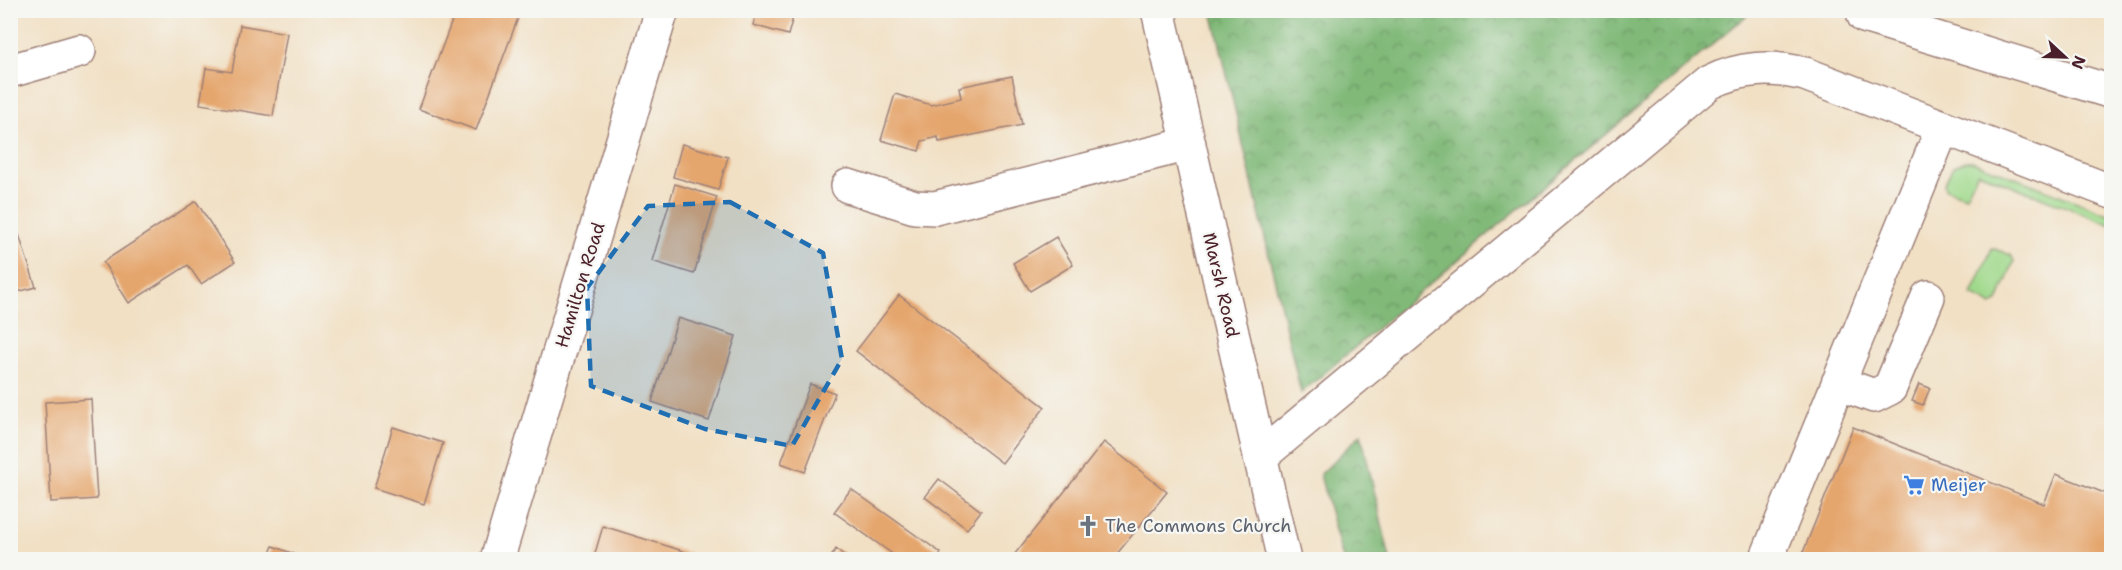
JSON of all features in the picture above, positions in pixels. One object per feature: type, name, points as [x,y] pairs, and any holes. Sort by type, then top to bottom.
[{"type":"street","name":"Hamilton Road","points":[[497,560],[662,10]]},
{"type":"street","name":"Marsh Road","points":[[1158,10],[1284,560]]},
{"type":"street","points":[[1867,10],[1864,16],[2112,92]]},
{"type":"street","points":[[10,71],[79,51]]},
{"type":"street","points":[[1260,457],[1700,91],[1724,76],[1758,68],[1798,72],[2112,192]]},
{"type":"street","points":[[1766,560],[1943,127]]},
{"type":"street","points":[[848,186],[915,207],[935,208],[1189,144]]},
{"type":"street","points":[[1838,383],[1874,396],[1890,388],[1928,297]]},
{"type":"highlighted area","points":[[730,202],[823,253],[842,359],[792,446],[705,429],[591,386],[587,288],[648,206]]},
{"type":"green space","points":[[1212,10],[1752,11],[1301,393]]},
{"type":"green space","points":[[1965,161],[1972,161],[2111,215],[2111,225],[1978,172],[1966,196],[1945,189],[1944,184],[1953,167]]},
{"type":"green space","points":[[1992,248],[2011,255],[2014,261],[1998,302],[1991,305],[1972,295]]},
{"type":"green space","points":[[1361,434],[1390,559],[1343,559],[1320,475]]},
{"type":"building","points":[[456,10],[521,10],[476,130],[419,109]]},
{"type":"building","points":[[757,10],[795,10],[788,35],[753,25]]},
{"type":"building","points":[[240,25],[287,33],[273,116],[200,104],[206,68],[232,72]]},
{"type":"building","points":[[1012,76],[1022,125],[939,142],[938,137],[922,141],[919,151],[881,140],[895,94],[931,105],[961,98],[959,87]]},
{"type":"building","points":[[682,144],[728,157],[718,190],[673,177]]},
{"type":"building","points":[[675,184],[717,197],[694,274],[652,261]]},
{"type":"building","points":[[196,201],[235,262],[201,284],[188,265],[129,303],[103,262]]},
{"type":"building","points":[[10,207],[36,287],[10,294]]},
{"type":"building","points":[[1056,237],[1073,265],[1030,291],[1013,263]]},
{"type":"building","points":[[899,295],[1045,407],[1002,463],[856,351]]},
{"type":"building","points":[[678,318],[736,336],[709,421],[652,402]]},
{"type":"building","points":[[810,384],[835,393],[805,472],[781,463]]},
{"type":"building","points":[[1919,384],[1930,388],[1923,405],[1912,401]]},
{"type":"building","points":[[91,399],[97,499],[51,502],[45,402]]},
{"type":"building","points":[[393,427],[443,443],[424,504],[374,488]]},
{"type":"building","name":"Meijer","points":[[1853,427],[2044,504],[2056,474],[2112,496],[2112,560],[1800,560]]},
{"type":"building","name":"The Commons Church","points":[[1104,442],[1167,492],[1112,560],[1010,560]]},
{"type":"building","points":[[939,479],[981,511],[967,529],[925,497]]},
{"type":"building","points":[[851,489],[941,553],[937,560],[901,560],[834,512]]},
{"type":"building","points":[[603,526],[709,559],[709,560],[593,560]]},
{"type":"building","points":[[273,546],[307,559],[307,560],[267,560]]},
{"type":"building","points":[[836,549],[851,560],[829,560]]},
{"type":"place","name":"Meijer","points":[[1914,485]]},
{"type":"place","name":"The Commons Church","points":[[1088,526]]}]
